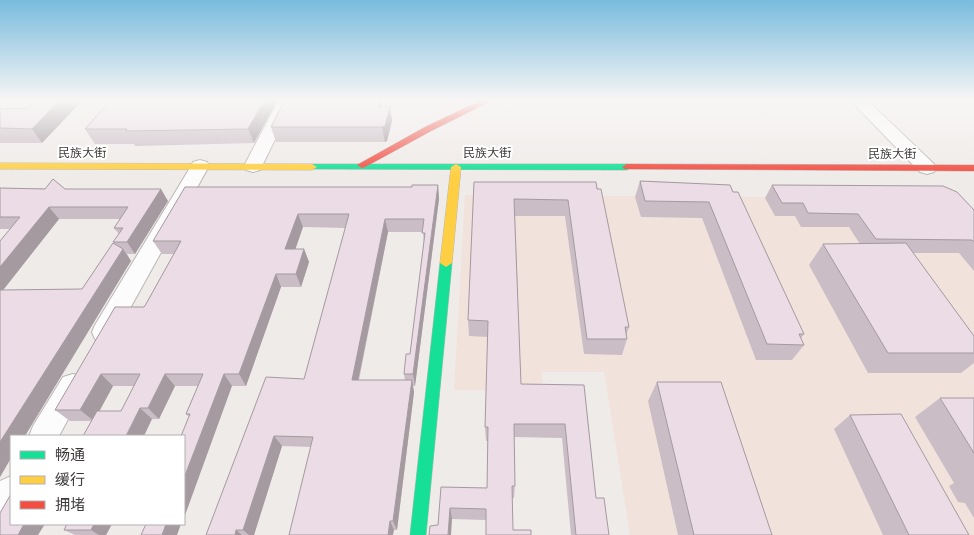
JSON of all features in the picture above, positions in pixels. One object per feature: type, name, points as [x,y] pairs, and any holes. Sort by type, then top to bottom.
[{"type":"main road","points":[[360,166],[434,126]]},
{"type":"main road","name":"民族大街","points":[[0,166],[974,168]]},
{"type":"main road","points":[[418,535],[456,166]]},
{"type":"main road","points":[[929,168],[944,182]]},
{"type":"street","points":[[253,166],[273,126]]},
{"type":"street","points":[[885,126],[929,168]]},
{"type":"street","points":[[44,435],[200,166]]},
{"type":"street","points":[[0,511],[10,494]]},
{"type":"shaded area","points":[[465,195],[943,198],[974,233],[974,535],[630,535],[604,372],[542,372],[543,391],[454,390]]},
{"type":"building","points":[[0,126],[35,126],[32,129],[0,128]]},
{"type":"building","points":[[88,126],[250,126],[248,129],[126,131],[127,129],[85,129]]},
{"type":"building","points":[[272,126],[385,126],[382,127]]},
{"type":"building","points":[[53,179],[65,189],[161,189],[127,242],[113,242],[123,228],[114,228],[128,207],[49,207],[0,267],[0,241],[20,217],[0,217],[0,188],[45,189]]},
{"type":"building","points":[[640,181],[730,185],[733,192],[738,192],[804,334],[799,334],[804,345],[767,344],[709,202],[645,201]]},
{"type":"building","points":[[474,182],[596,182],[597,189],[601,189],[629,327],[625,327],[627,339],[587,339],[568,200],[514,199],[521,384],[584,385],[596,498],[604,498],[609,535],[576,535],[565,424],[514,424],[515,486],[512,486],[513,530],[531,530],[531,535],[486,535],[486,509],[450,508],[448,535],[429,535],[430,526],[438,525],[441,487],[487,488],[488,427],[485,427],[488,321],[468,320]]},
{"type":"building","points":[[412,185],[438,185],[413,374],[404,374],[406,354],[410,354],[425,233],[422,233],[424,219],[385,219],[352,380],[412,380],[393,521],[390,521],[388,535],[289,535],[313,437],[274,436],[243,530],[236,530],[235,535],[206,535],[266,377],[304,379],[349,214],[298,214],[285,249],[304,249],[296,274],[276,274],[239,374],[224,374],[185,475],[185,435],[181,435],[190,414],[186,414],[203,374],[165,374],[148,408],[140,408],[126,435],[84,435],[97,411],[121,411],[140,374],[101,374],[80,410],[55,410],[115,307],[144,307],[146,304],[181,241],[153,241],[185,187],[412,187]]},
{"type":"building","points":[[772,185],[943,186],[957,192],[974,210],[974,242],[972,240],[876,239],[858,214],[808,213],[803,203],[782,203]]},
{"type":"building","points":[[113,243],[123,249],[0,442],[0,290],[82,289]]},
{"type":"building","points":[[906,243],[974,336],[974,353],[888,353],[823,244]]},
{"type":"building","points":[[657,382],[721,382],[772,535],[694,535]]},
{"type":"building","points":[[940,398],[974,398],[974,453]]},
{"type":"building","points":[[901,414],[969,535],[909,535],[850,415]]},
{"type":"building","points":[[10,496],[10,525],[23,525],[18,535],[0,535],[0,513]]},
{"type":"building","points":[[66,525],[94,525],[91,530],[64,530]]},
{"type":"building","points":[[146,525],[166,525],[162,535],[141,535]]},
{"type":"traffic: fast","points":[[312,167],[627,167]]},
{"type":"traffic: fast","points":[[418,535],[446,263]]},
{"type":"traffic: slow","points":[[0,166],[312,167]]},
{"type":"traffic: slow","points":[[446,263],[456,167]]},
{"type":"traffic: jam","points":[[362,165],[434,126]]},
{"type":"traffic: jam","points":[[627,167],[974,168]]}]
